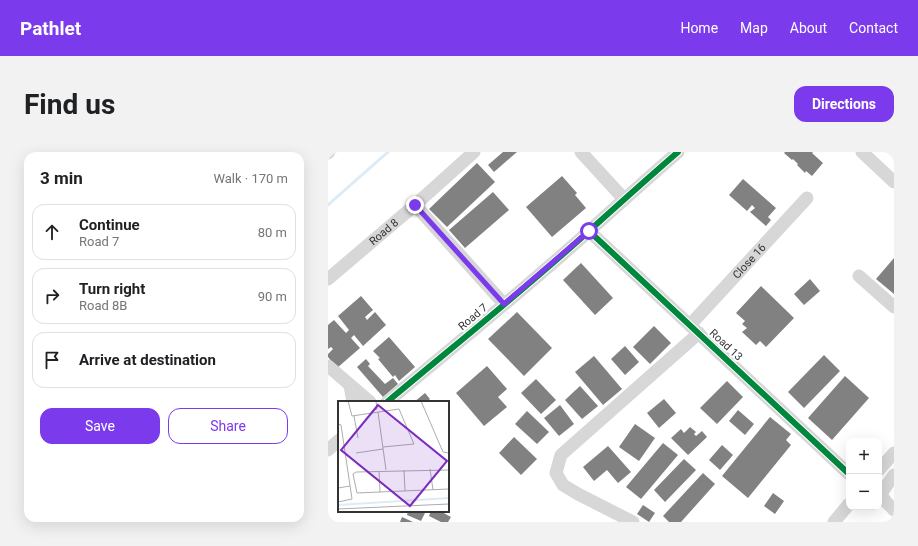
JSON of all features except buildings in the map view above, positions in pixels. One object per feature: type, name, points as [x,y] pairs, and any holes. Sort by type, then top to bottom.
[{"type":"street","name":"Road 8","points":[[328,279],[415,205],[474,152]]},
{"type":"street","points":[[581,152],[624,199]]},
{"type":"street","name":"Road 7","points":[[388,401],[589,231],[678,152]]},
{"type":"street","points":[[865,153],[894,182]]},
{"type":"street","name":"Close 16","points":[[633,522],[563,485],[556,473],[561,455],[695,329],[808,198]]},
{"type":"street","points":[[415,205],[504,304]]},
{"type":"street","name":"Road 13","points":[[589,231],[846,471]]},
{"type":"street","points":[[859,276],[894,307]]},
{"type":"street","points":[[328,366],[369,401]]},
{"type":"street","points":[[350,386],[353,401]]},
{"type":"street","points":[[328,450],[338,441]]},
{"type":"street","points":[[882,467],[894,453]]},
{"type":"street","points":[[894,475],[881,494],[884,500],[894,510]]},
{"type":"street","points":[[834,522],[846,508]]},
{"type":"waterway","points":[[328,205],[388,152]]},
{"type":"cycle path","points":[[388,401],[540,275],[678,152]]},
{"type":"cycle path","points":[[589,231],[846,471]]},
{"type":"route","points":[[415,205],[504,304],[589,231]]}]
